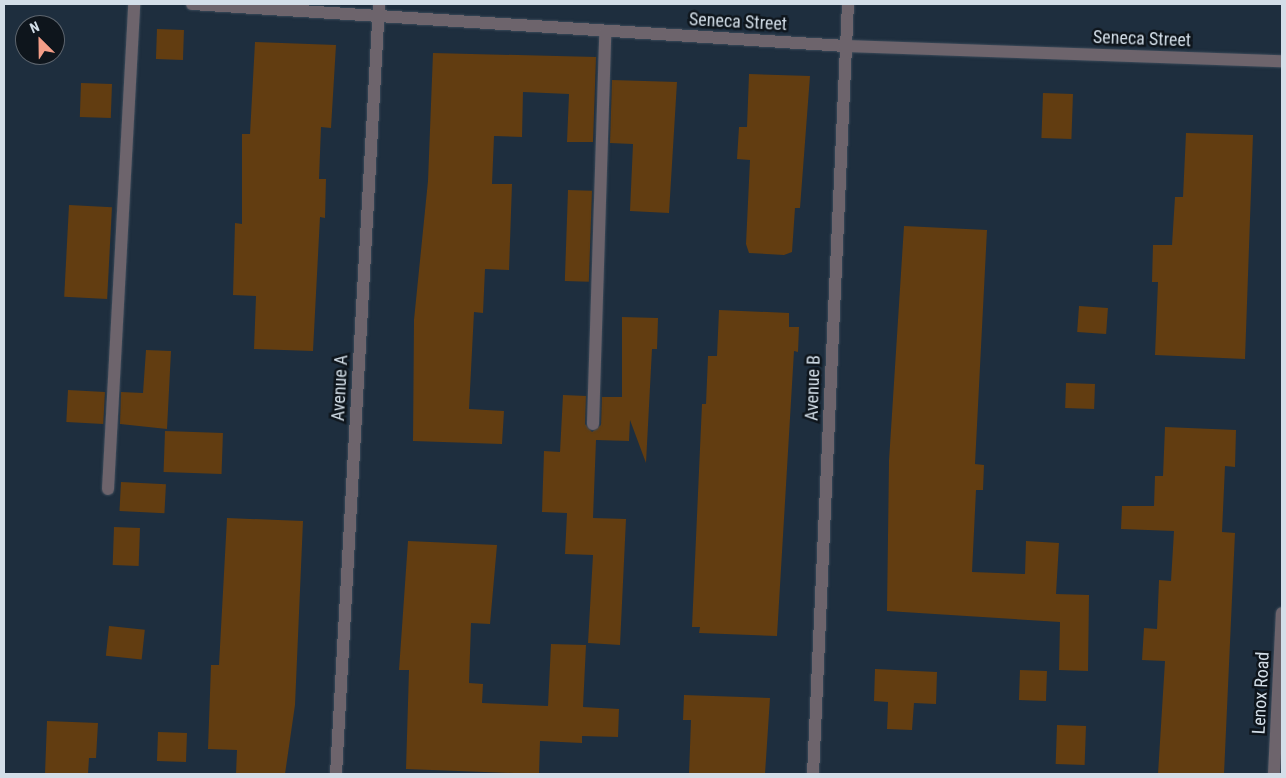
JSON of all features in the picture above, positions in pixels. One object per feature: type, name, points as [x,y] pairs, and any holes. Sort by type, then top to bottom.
[{"type":"street","points":[[108,489],[134,4]]},
{"type":"street","name":"Seneca Street","points":[[192,4],[378,19],[845,46],[1282,61]]},
{"type":"street","name":"Avenue A","points":[[336,774],[379,4]]},
{"type":"street","name":"Avenue B","points":[[813,774],[848,4]]},
{"type":"street","points":[[593,424],[605,32]]},
{"type":"street","name":"Lenox Road","points":[[1274,774],[1282,613]]},
{"type":"building","points":[[157,29],[184,30],[183,60],[156,59]]},
{"type":"building","points":[[255,42],[336,45],[331,128],[321,127],[319,179],[326,179],[325,218],[320,217],[313,351],[254,349],[256,296],[233,295],[235,223],[242,224],[242,134],[250,134]]},
{"type":"building","points":[[433,53],[596,57],[593,142],[567,142],[569,94],[523,92],[522,137],[494,136],[492,184],[512,184],[509,270],[485,269],[483,313],[474,312],[469,409],[504,411],[502,444],[413,441],[414,320],[428,181]]},
{"type":"building","points":[[749,74],[810,76],[800,208],[795,208],[792,252],[784,255],[749,253],[746,244],[750,160],[737,159],[739,127],[747,127]]},
{"type":"building","points":[[612,80],[677,82],[669,213],[630,211],[633,144],[610,143]]},
{"type":"building","points":[[81,83],[112,84],[111,118],[80,117]]},
{"type":"building","points":[[1043,93],[1073,94],[1071,139],[1041,138]]},
{"type":"building","points":[[1186,133],[1253,135],[1245,359],[1155,355],[1158,282],[1152,282],[1153,245],[1172,245],[1175,197],[1183,197]]},
{"type":"building","points":[[568,190],[592,191],[589,282],[565,281]]},
{"type":"building","points":[[69,205],[112,207],[107,299],[64,297]]},
{"type":"building","points":[[904,226],[987,230],[975,464],[984,465],[983,490],[976,490],[972,572],[1025,574],[1026,541],[1059,543],[1056,594],[1089,595],[1088,671],[1059,670],[1060,622],[887,611],[889,461]]},
{"type":"building","points":[[1079,306],[1108,308],[1106,334],[1077,332]]},
{"type":"building","points":[[719,310],[789,313],[789,327],[799,327],[798,352],[794,351],[777,636],[699,633],[700,627],[692,627],[702,404],[706,404],[708,356],[717,356]]},
{"type":"building","points":[[622,317],[658,318],[657,349],[652,349],[646,463],[630,420],[629,441],[596,440],[593,518],[626,519],[620,645],[588,643],[593,555],[565,554],[567,513],[542,512],[544,451],[560,452],[563,395],[586,396],[585,424],[592,432],[601,425],[602,397],[622,397]]},
{"type":"building","points":[[146,350],[171,351],[167,429],[120,424],[121,392],[143,393]]},
{"type":"building","points":[[1066,383],[1095,384],[1094,409],[1065,408]]},
{"type":"building","points":[[68,390],[105,392],[103,424],[66,422]]},
{"type":"building","points":[[1165,427],[1236,430],[1235,467],[1225,466],[1222,532],[1235,533],[1224,774],[1158,774],[1165,661],[1142,660],[1144,628],[1157,629],[1159,580],[1171,581],[1174,531],[1121,529],[1122,506],[1154,506],[1155,476],[1163,476]]},
{"type":"building","points":[[165,431],[223,433],[222,474],[164,472]]},
{"type":"building","points":[[121,482],[166,484],[164,513],[119,511]]},
{"type":"building","points":[[227,518],[303,521],[295,705],[285,774],[236,774],[237,750],[208,749],[211,665],[219,665]]},
{"type":"building","points":[[114,527],[140,528],[139,566],[113,565]]},
{"type":"building","points":[[408,541],[497,545],[490,624],[471,623],[469,683],[483,684],[482,703],[548,706],[551,644],[586,645],[583,707],[619,709],[618,737],[582,736],[582,743],[540,741],[539,774],[406,769],[409,670],[399,670]]},
{"type":"building","points":[[109,626],[145,630],[142,660],[106,656]]},
{"type":"building","points":[[875,669],[937,672],[936,704],[914,703],[912,730],[887,729],[888,702],[874,701]]},
{"type":"building","points":[[1020,670],[1047,671],[1046,701],[1019,700]]},
{"type":"building","points":[[684,695],[770,698],[765,774],[689,774],[691,720],[683,720]]},
{"type":"building","points":[[47,721],[98,723],[96,758],[89,758],[88,774],[45,774]]},
{"type":"building","points":[[1057,725],[1086,726],[1085,765],[1056,764]]},
{"type":"building","points":[[158,732],[187,733],[186,762],[157,761]]}]
